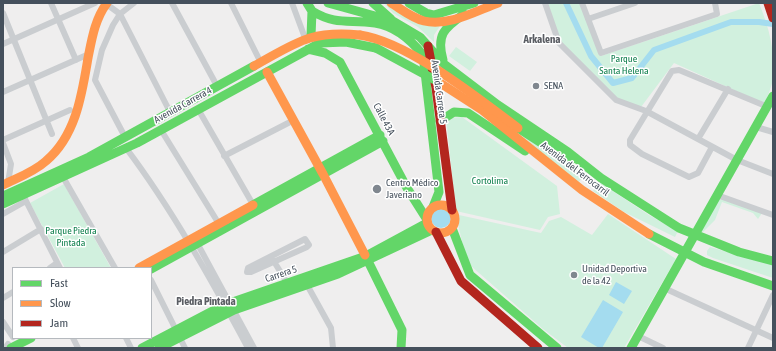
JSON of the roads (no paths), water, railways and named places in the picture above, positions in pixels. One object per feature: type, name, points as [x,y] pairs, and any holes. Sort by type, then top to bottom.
[{"type":"main road","points":[[5,184],[45,161],[58,149],[73,124],[79,106],[97,20],[106,3]]},
{"type":"main road","points":[[328,3],[390,18]]},
{"type":"main road","points":[[373,3],[390,18],[420,37],[444,64],[498,105],[568,152],[580,163],[634,200],[693,235],[739,252],[773,261]]},
{"type":"main road","points":[[391,3],[423,21],[444,21],[498,3]]},
{"type":"main road","points":[[409,3],[426,13],[434,15],[474,3]]},
{"type":"main road","points":[[768,3],[773,18]]},
{"type":"main road","points":[[308,37],[310,7]]},
{"type":"main road","name":"Avenida Carrera 5","points":[[310,7],[321,17],[339,23],[366,23],[382,25],[408,39],[422,55],[439,192],[433,207]]},
{"type":"main road","points":[[444,64],[439,50],[441,33],[451,22],[464,14]]},
{"type":"main road","name":"Avenida Carrera 4","points":[[3,196],[60,171],[308,37],[360,35]]},
{"type":"main road","name":"Avenida del Ferrocarril","points":[[360,35],[380,39],[410,54],[460,86],[515,131],[543,160],[629,221],[683,253],[745,278],[773,286]]},
{"type":"main road","name":"Avenida Carrera 4","points":[[3,204],[24,198],[63,177],[126,148],[320,43],[334,41],[376,48]]},
{"type":"main road","name":"Avenida Carrera 5","points":[[428,46],[436,88],[452,210]]},
{"type":"main road","name":"Avenida del Ferrocarril","points":[[376,48],[455,91],[515,131],[563,157],[580,163]]},
{"type":"main road","name":"Calle 43A","points":[[308,49],[331,55],[340,62],[382,138],[407,188],[430,226]]},
{"type":"main road","points":[[267,72],[322,171],[398,320],[402,330],[401,348]]},
{"type":"main road","points":[[631,348],[693,235],[773,96]]},
{"type":"main road","points":[[440,121],[454,112],[468,113],[513,144],[538,159],[543,160]]},
{"type":"main road","points":[[147,267],[382,138]]},
{"type":"main road","points":[[536,347],[461,281],[430,226],[430,210],[433,207],[442,205],[452,210],[455,219],[452,228],[470,275],[511,311],[557,348]]},
{"type":"main road","points":[[192,243],[220,224],[255,208]]},
{"type":"main road","points":[[430,226],[444,232],[452,228]]},
{"type":"main road","name":"Carrera 5","points":[[142,348],[178,334],[229,308],[288,284],[338,274],[430,226]]},
{"type":"main road","name":"Carrera 5","points":[[229,308],[305,281]]},
{"type":"main road","name":"Carrera 5","points":[[159,348],[178,334]]},
{"type":"main road","points":[[13,343],[27,339]]},
{"type":"street","points":[[51,3],[76,60]]},
{"type":"street","points":[[3,44],[95,3]]},
{"type":"street","points":[[106,3],[120,14],[170,112]]},
{"type":"street","points":[[125,137],[95,80],[107,37],[120,14],[134,3]]},
{"type":"street","points":[[172,3],[217,86]]},
{"type":"street","points":[[231,3],[261,63]]},
{"type":"street","points":[[292,3],[308,37]]},
{"type":"street","points":[[545,3],[559,43],[616,100],[646,112],[737,160],[773,174]]},
{"type":"street","points":[[582,3],[601,53],[712,16],[718,13],[715,3]]},
{"type":"street","points":[[588,19],[635,3]]},
{"type":"street","points":[[3,13],[52,134]]},
{"type":"street","points":[[3,92],[89,54]]},
{"type":"street","points":[[712,148],[698,173],[689,177],[632,148],[630,140],[672,71],[679,70],[728,89],[768,107]]},
{"type":"street","points":[[698,139],[728,89]]},
{"type":"street","points":[[198,109],[255,208]]},
{"type":"street","points":[[5,184],[11,164],[3,142],[70,110]]},
{"type":"street","points":[[224,156],[294,120]]},
{"type":"street","points":[[756,127],[773,132]]},
{"type":"street","points":[[161,130],[220,224]]},
{"type":"street","points":[[126,148],[147,176],[192,243],[254,348]]},
{"type":"street","points":[[63,177],[114,267]]},
{"type":"street","points":[[717,195],[773,215]]},
{"type":"street","points":[[3,214],[24,198],[58,266]]},
{"type":"street","points":[[3,252],[41,230]]},
{"type":"street","points":[[305,239],[308,242],[309,245],[307,248],[273,259],[305,239]]},
{"type":"street","points":[[273,259],[288,284]]},
{"type":"street","points":[[305,281],[331,328],[333,348]]},
{"type":"street","points":[[152,282],[185,348]]},
{"type":"street","points":[[664,288],[773,338]]},
{"type":"street","points":[[3,298],[12,293]]},
{"type":"street","points":[[748,348],[773,295]]},
{"type":"street","points":[[229,308],[248,348]]},
{"type":"street","points":[[3,322],[13,343]]},
{"type":"street","points":[[638,336],[664,348]]},
{"type":"street","points":[[74,339],[78,348]]},
{"type":"street","points":[[126,339],[131,348]]},
{"type":"water","points":[[441,208],[448,211],[451,218],[448,225],[441,228],[434,225],[431,218],[434,211]]},
{"type":"water","points":[[616,282],[632,291],[624,304],[609,295]]},
{"type":"water","points":[[603,300],[623,312],[602,348],[599,348],[581,337]]},
{"type":"waterway","points":[[566,3],[591,56],[613,83],[632,78],[654,50],[731,22],[759,22],[773,24]]},
{"type":"place","name":"SENA","points":[[536,86]]},
{"type":"place","name":"Centro Médico Javeriano","points":[[377,189]]},
{"type":"place","name":"Unidad Deportiva de la 42","points":[[574,275]]},
{"type":"district","name":"Arkalena","points":[[542,40]]},
{"type":"district","name":"Piedra Pintada","points":[[206,302]]},
{"type":"park label","name":"Parque Santa Helena","points":[[624,64]]},
{"type":"park label","name":"Cortolima","points":[[490,181]]},
{"type":"park label","name":"Parque Piedra Pintada","points":[[71,236]]}]
